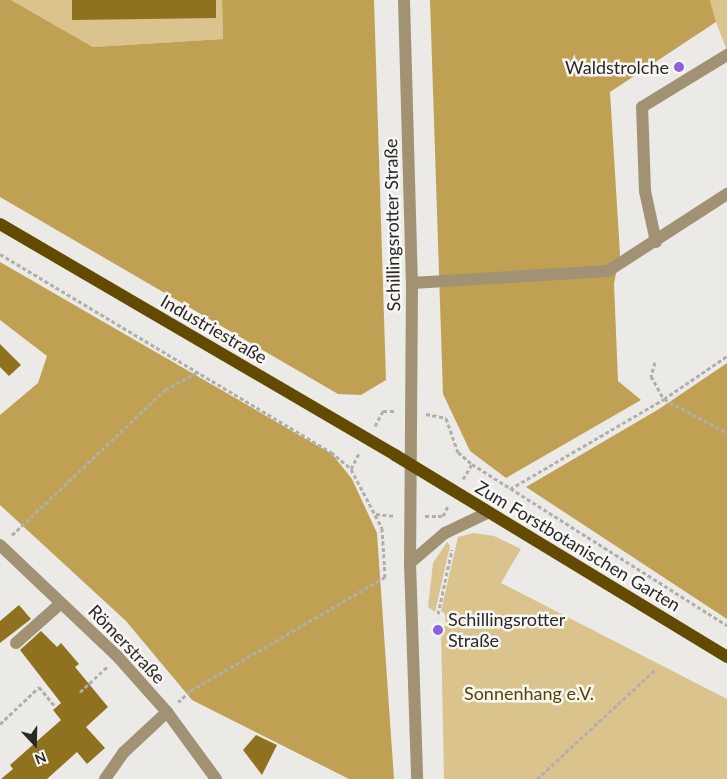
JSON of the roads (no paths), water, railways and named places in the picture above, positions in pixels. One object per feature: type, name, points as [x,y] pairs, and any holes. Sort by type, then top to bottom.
[{"type":"main road","name":"Industriestraße","points":[[0,224],[411,464]]},
{"type":"main road","name":"Zum Forstbotanischen Garten","points":[[411,464],[488,513],[727,657]]},
{"type":"street","name":"Schillingsrotter Straße","points":[[404,0],[412,282],[410,563],[417,779]]},
{"type":"street","points":[[656,242],[645,191],[642,107],[727,55]]},
{"type":"street","points":[[412,282],[608,271],[656,242],[727,194]]},
{"type":"street","points":[[410,563],[450,530],[488,513]]},
{"type":"street","name":"Römerstraße","points":[[0,545],[118,657],[167,712],[216,779]]},
{"type":"street","points":[[16,643],[61,603]]},
{"type":"street","points":[[105,779],[123,753],[167,712]]},
{"type":"place","name":"Waldstrolche","points":[[679,67]]},
{"type":"place","name":"Schillingsrotter Straße","points":[[438,630]]},
{"type":"park label","name":"Sonnenhang e.V.","points":[[529,693]]}]
